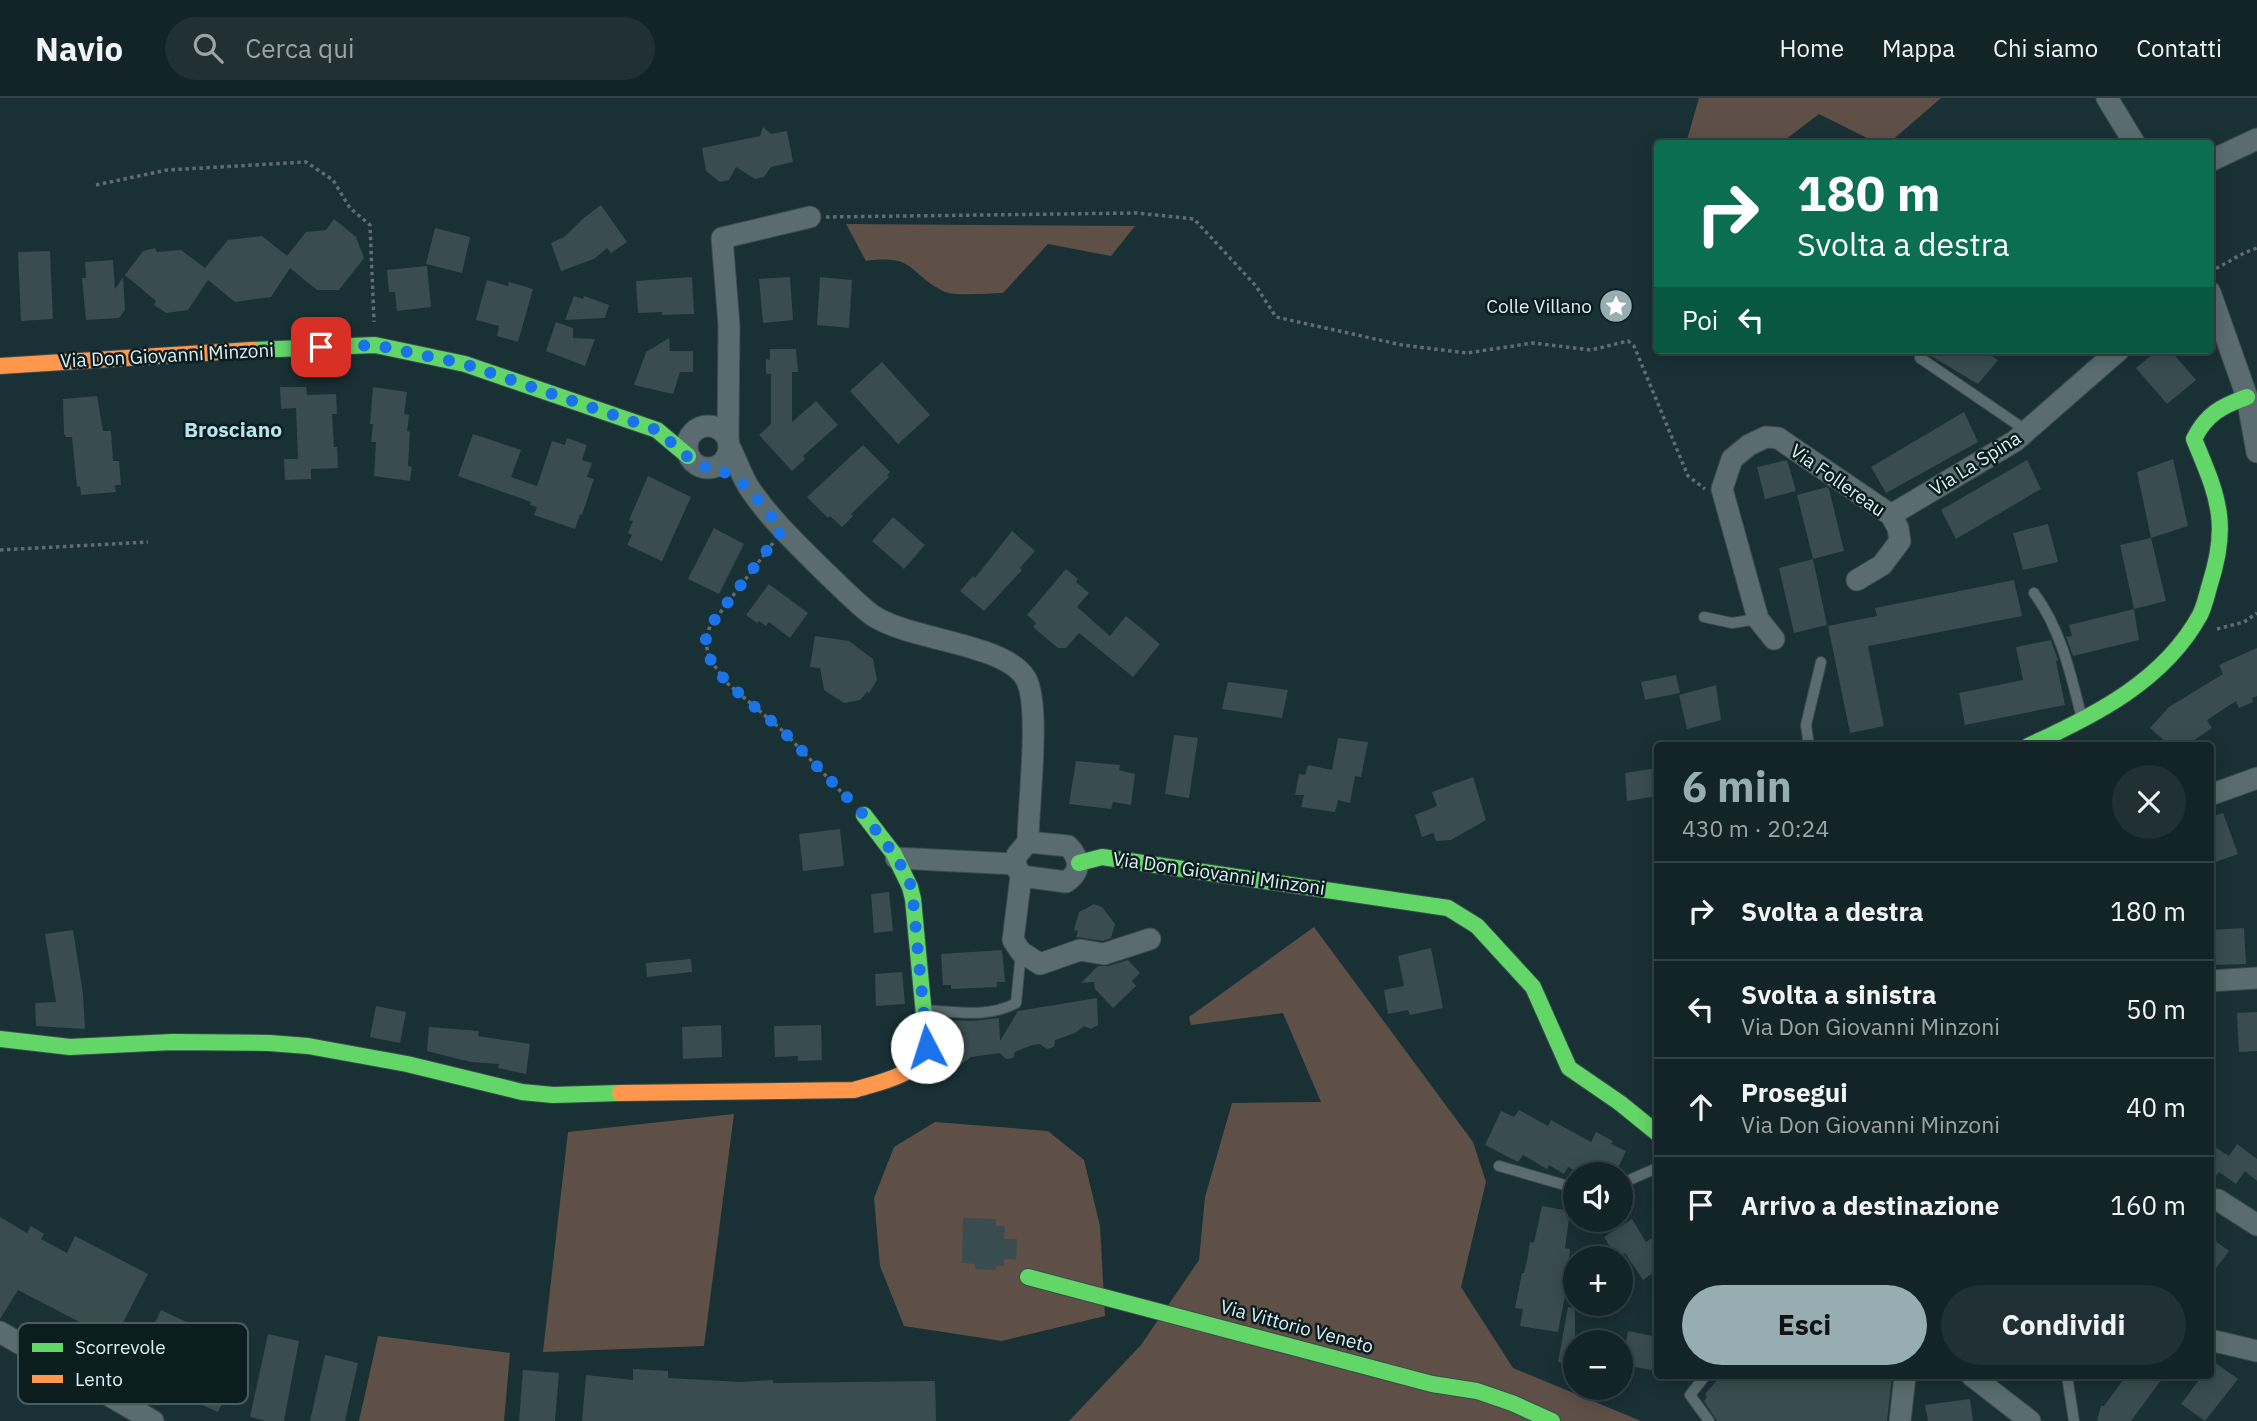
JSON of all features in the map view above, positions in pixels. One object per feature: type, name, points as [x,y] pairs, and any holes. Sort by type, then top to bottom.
[{"type":"street","points":[[2107,98],[2133,140]]},
{"type":"street","points":[[2214,159],[2257,139]]},
{"type":"street","points":[[728,403],[687,442],[688,456],[697,465],[716,467],[726,458],[728,443],[729,325],[722,239],[810,216]]},
{"type":"street","points":[[2214,303],[2247,397],[2257,452]]},
{"type":"street","name":"Via Don Giovanni Minzoni","points":[[0,366],[375,345],[465,364],[657,430],[688,456]]},
{"type":"street","name":"Via La Spina","points":[[1891,515],[2015,441],[2112,354]]},
{"type":"street","points":[[2056,740],[2082,719],[2149,678],[2178,649],[2202,612],[2217,563],[2219,515],[2194,439],[2202,419],[2218,408],[2247,397]]},
{"type":"street","points":[[701,428],[719,429],[748,487],[782,530],[873,615],[901,629],[993,654],[1011,662],[1027,681],[1033,714],[1028,842],[1017,855],[1013,940],[1021,952],[1040,964],[1080,950],[1104,954],[1150,939]]},
{"type":"street","name":"Via Don Giovanni Minzoni","points":[[657,430],[701,428]]},
{"type":"street","name":"Via Follereau","points":[[1722,489],[1732,459],[1749,445],[1766,437],[1778,438],[1891,515],[1898,528],[1900,541],[1882,565],[1857,580]]},
{"type":"street","points":[[716,467],[748,487]]},
{"type":"street","points":[[1722,489],[1758,619],[1774,639]]},
{"type":"street","points":[[2214,794],[2257,778]]},
{"type":"street","points":[[0,1039],[70,1047],[172,1042],[308,1046],[407,1064],[522,1092],[553,1095],[854,1090],[891,1079],[920,1062],[927,1047],[909,878],[864,815]]},
{"type":"street","points":[[896,858],[1018,870],[1066,882],[1077,872],[1079,863],[1068,846],[1028,842]]},
{"type":"street","name":"Via Don Giovanni Minzoni","points":[[1079,863],[1102,857],[1448,908],[1478,926],[1533,987],[1569,1068],[1620,1102],[1654,1130]]},
{"type":"street","points":[[2214,981],[2257,978]]},
{"type":"street","points":[[2214,1200],[2257,1225]]},
{"type":"street","name":"Via Vittorio Veneto","points":[[1028,1277],[1432,1384],[1477,1391],[1552,1421]]},
{"type":"street","points":[[0,1332],[18,1342]]},
{"type":"street","points":[[2214,1341],[2257,1351]]},
{"type":"street","points":[[1900,1421],[1905,1379]]},
{"type":"street","points":[[1976,1379],[2030,1421]]},
{"type":"street","points":[[124,1404],[153,1421]]},
{"type":"lane","points":[[1920,358],[2027,431]]},
{"type":"lane","points":[[2034,593],[2045,608],[2056,632],[2082,719]]},
{"type":"lane","points":[[1704,617],[1732,624],[1758,619]]},
{"type":"lane","points":[[1808,742],[1806,725],[1821,662]]},
{"type":"lane","points":[[924,1010],[969,1013],[1007,1008],[1016,1003],[1021,952]]},
{"type":"lane","points":[[1499,1166],[1563,1185]]},
{"type":"lane","points":[[1633,1178],[1654,1169]]},
{"type":"lane","points":[[1703,1379],[1690,1395],[1709,1421]]},
{"type":"lane","points":[[2067,1379],[2074,1421]]},
{"type":"path","points":[[96,186],[167,170],[306,162],[333,180],[350,208],[370,226],[375,345]]},
{"type":"path","points":[[810,216],[1137,213],[1194,219],[1256,286],[1276,317],[1402,345],[1467,353],[1533,342],[1591,350],[1628,341],[1634,346],[1688,476],[1703,489],[1722,489]]},
{"type":"path","points":[[2214,270],[2257,248]]},
{"type":"path","points":[[782,530],[710,626],[705,642],[711,661],[727,683],[783,731],[864,815]]},
{"type":"path","points":[[0,550],[148,542]]},
{"type":"path","points":[[2190,630],[2222,629],[2244,622],[2257,613]]},
{"type":"shaded area","points":[[1699,98],[1941,98],[1892,140],[1871,140],[1819,114],[1785,140],[1687,140]]},
{"type":"shaded area","points":[[846,224],[1135,226],[1111,256],[1048,244],[1003,293],[963,294],[943,291],[903,263],[894,260],[866,261]]},
{"type":"shaded area","points":[[1314,927],[1473,1142],[1486,1182],[1461,1287],[1513,1368],[1563,1389],[1563,1400],[1590,1400],[1641,1421],[1069,1421],[1141,1345],[1199,1260],[1205,1197],[1232,1103],[1321,1102],[1283,1013],[1191,1025],[1189,1017]]},
{"type":"shaded area","points":[[734,1114],[704,1346],[543,1352],[568,1132]]},
{"type":"shaded area","points":[[935,1122],[1048,1131],[1084,1160],[1100,1226],[1105,1316],[1002,1341],[904,1326],[880,1266],[874,1198],[894,1147]]},
{"type":"shaded area","points":[[378,1336],[510,1353],[504,1421],[359,1421]]},
{"type":"building","points":[[763,127],[771,134],[787,131],[793,162],[771,167],[764,177],[755,179],[736,167],[729,180],[720,182],[706,171],[702,148],[760,136]]},
{"type":"building","points":[[601,205],[627,242],[611,253],[607,248],[594,259],[561,271],[551,243],[564,237]]},
{"type":"building","points":[[334,219],[356,237],[364,258],[339,290],[317,290],[290,268],[271,297],[235,302],[208,280],[188,310],[166,313],[154,305],[156,301],[125,275],[143,251],[155,248],[157,252],[181,250],[205,268],[228,240],[262,236],[287,256],[306,232],[326,230]]},
{"type":"building","points":[[435,228],[470,237],[462,273],[426,264]]},
{"type":"building","points":[[50,251],[53,319],[21,321],[18,252]]},
{"type":"building","points":[[113,260],[115,289],[123,277],[125,310],[119,318],[86,320],[82,278],[86,278],[85,262]]},
{"type":"building","points":[[427,266],[431,307],[397,311],[395,292],[389,292],[387,270]]},
{"type":"building","points":[[692,277],[694,314],[638,313],[636,281]]},
{"type":"building","points":[[790,277],[793,320],[763,323],[759,279]]},
{"type":"building","points":[[820,277],[852,280],[849,328],[817,325]]},
{"type":"building","points":[[487,280],[508,286],[509,282],[533,289],[518,342],[497,336],[499,326],[476,320]]},
{"type":"building","points":[[574,296],[583,299],[584,296],[609,305],[605,318],[565,320]]},
{"type":"building","points":[[556,322],[573,328],[573,338],[595,339],[585,366],[546,351]]},
{"type":"building","points":[[669,338],[670,351],[693,351],[693,372],[680,372],[673,394],[634,385],[646,352]]},
{"type":"building","points":[[770,349],[796,349],[798,372],[792,372],[792,422],[816,401],[838,425],[803,456],[805,459],[792,471],[759,435],[771,424],[771,374],[766,374],[766,359],[770,360]]},
{"type":"building","points":[[1928,354],[1988,354],[1998,360],[1978,384]]},
{"type":"building","points":[[2153,354],[2173,354],[2196,380],[2167,404],[2136,368]]},
{"type":"building","points":[[882,362],[930,415],[898,444],[850,391]]},
{"type":"building","points":[[280,387],[306,387],[307,395],[336,394],[337,414],[332,414],[338,468],[311,469],[311,479],[285,480],[284,459],[298,459],[296,408],[281,409]]},
{"type":"building","points":[[373,387],[407,392],[404,414],[409,415],[407,431],[410,432],[410,481],[374,476],[376,442],[371,442],[373,424],[370,424]]},
{"type":"building","points":[[97,396],[103,431],[111,431],[113,461],[119,461],[121,485],[115,485],[116,492],[81,495],[80,486],[77,487],[72,437],[66,437],[64,434],[63,399]]},
{"type":"building","points":[[1964,412],[1978,442],[1886,493],[1871,467]]},
{"type":"building","points":[[473,434],[521,450],[511,477],[537,486],[552,441],[565,445],[567,438],[587,445],[582,460],[592,463],[587,477],[594,479],[575,529],[534,515],[537,507],[530,505],[531,502],[458,476]]},
{"type":"building","points":[[863,445],[890,472],[887,475],[889,477],[851,514],[853,516],[842,527],[830,516],[828,518],[807,497]]},
{"type":"building","points":[[2173,459],[2188,526],[2151,538],[2137,472]]},
{"type":"building","points":[[1787,460],[1796,491],[1765,499],[1757,467]]},
{"type":"building","points":[[2027,460],[2041,489],[1956,539],[1941,510]]},
{"type":"building","points":[[648,476],[691,497],[662,561],[627,545],[632,535],[628,533],[633,521],[629,520]]},
{"type":"building","points":[[1827,487],[1844,551],[1813,559],[1797,495]]},
{"type":"building","points":[[893,517],[925,545],[904,569],[872,541]]},
{"type":"building","points":[[2048,524],[2058,562],[2023,570],[2013,533]]},
{"type":"building","points":[[714,528],[744,544],[719,594],[688,579]]},
{"type":"building","points":[[1012,531],[1035,551],[1020,568],[1022,570],[984,611],[960,591],[973,576],[975,578]]},
{"type":"building","points":[[2151,538],[2166,601],[2134,609],[2120,545]]},
{"type":"building","points":[[1813,559],[1827,625],[1794,633],[1779,568]]},
{"type":"building","points":[[1066,569],[1089,593],[1077,607],[1110,636],[1126,616],[1160,644],[1133,677],[1079,633],[1066,648],[1058,648],[1033,627],[1036,623],[1027,615]]},
{"type":"building","points":[[2014,580],[2022,616],[1868,646],[1884,726],[1850,733],[1828,626],[1877,616],[1875,608]]},
{"type":"building","points":[[769,584],[808,613],[790,638],[769,622],[766,626],[746,615]]},
{"type":"building","points":[[2134,609],[2139,640],[2073,656],[2066,637],[2072,636],[2069,625]]},
{"type":"building","points":[[815,636],[849,641],[873,659],[877,680],[869,693],[860,700],[844,703],[824,690],[820,668],[810,667]]},
{"type":"building","points":[[2051,640],[2058,660],[2056,661],[2065,705],[1965,725],[1959,693],[2023,680],[2016,647]]},
{"type":"building","points":[[2257,648],[2257,696],[2252,698],[2253,702],[2239,708],[2236,701],[2207,720],[2212,728],[2192,742],[2166,742],[2150,728],[2169,707],[2223,674],[2219,665]]},
{"type":"building","points":[[1676,675],[1680,693],[1645,700],[1641,682]]},
{"type":"building","points":[[1228,682],[1288,690],[1282,718],[1222,709]]},
{"type":"building","points":[[1716,685],[1721,720],[1687,729],[1679,695]]},
{"type":"building","points":[[1174,735],[1198,738],[1189,798],[1165,794]]},
{"type":"building","points":[[1338,738],[1368,742],[1361,777],[1355,776],[1350,803],[1338,800],[1335,812],[1301,807],[1304,795],[1295,795],[1299,774],[1305,775],[1308,765],[1332,770]]},
{"type":"building","points":[[1076,761],[1120,765],[1119,770],[1135,774],[1131,805],[1113,802],[1111,809],[1069,804]]},
{"type":"building","points":[[1654,768],[1654,796],[1627,801],[1625,773]]},
{"type":"building","points":[[1473,777],[1486,820],[1451,840],[1436,841],[1433,833],[1422,837],[1415,815],[1437,806],[1432,792]]},
{"type":"building","points":[[2223,813],[2238,854],[2214,863],[2214,816]]},
{"type":"building","points":[[840,829],[844,866],[803,871],[799,834]]},
{"type":"building","points":[[889,892],[893,931],[874,933],[871,894]]},
{"type":"building","points":[[1094,904],[1102,907],[1115,924],[1111,938],[1103,941],[1076,937],[1078,931],[1074,930],[1079,912]]},
{"type":"building","points":[[2244,928],[2246,964],[2214,965],[2214,930]]},
{"type":"building","points":[[73,930],[83,994],[85,1029],[36,1026],[35,1003],[56,1002],[45,934]]},
{"type":"building","points":[[1431,948],[1443,1008],[1410,1015],[1408,1010],[1388,1014],[1384,990],[1404,986],[1398,956]]},
{"type":"building","points":[[1002,950],[1005,982],[997,982],[997,987],[951,989],[951,985],[943,985],[941,954]]},
{"type":"building","points":[[691,959],[692,972],[647,977],[646,963]]},
{"type":"building","points":[[1128,960],[1140,973],[1132,981],[1136,986],[1113,1008],[1095,989],[1094,982],[1081,983],[1098,966]]},
{"type":"building","points":[[902,972],[905,1004],[876,1006],[875,974]]},
{"type":"building","points":[[1097,998],[1098,1025],[1091,1029],[1084,1026],[1075,1033],[1055,1040],[1054,1047],[1047,1049],[1040,1044],[1032,1045],[1015,1052],[1013,1058],[1006,1059],[1000,1053],[971,1057],[960,1065],[946,1050],[947,1020],[999,1018],[1000,1041],[1018,1011]]},
{"type":"building","points":[[376,1006],[406,1012],[400,1043],[370,1037]]},
{"type":"building","points":[[2257,1012],[2257,1051],[2239,1052],[2237,1013]]},
{"type":"building","points":[[721,1025],[722,1057],[683,1059],[682,1027]]},
{"type":"building","points":[[821,1025],[822,1060],[798,1061],[798,1056],[775,1057],[774,1026]]},
{"type":"building","points":[[429,1027],[479,1031],[478,1036],[530,1044],[526,1074],[498,1068],[499,1064],[471,1062],[427,1051]]},
{"type":"building","points":[[1519,1110],[1548,1126],[1551,1120],[1591,1142],[1596,1132],[1613,1141],[1611,1144],[1626,1151],[1621,1162],[1563,1162],[1563,1173],[1549,1165],[1547,1169],[1523,1155],[1518,1162],[1485,1145],[1501,1111],[1514,1117]]},
{"type":"building","points":[[2237,1144],[2257,1159],[2257,1181],[2245,1171],[2236,1184],[2219,1172],[2214,1179],[2214,1147],[2229,1156]]},
{"type":"building","points":[[1542,1206],[1563,1210],[1563,1232],[1567,1232],[1565,1246],[1563,1246],[1563,1306],[1558,1332],[1520,1326],[1523,1309],[1515,1308],[1530,1242],[1534,1243]]},
{"type":"building","points":[[0,1217],[27,1233],[31,1226],[44,1234],[41,1239],[67,1253],[75,1236],[148,1274],[123,1323],[81,1323],[18,1290],[0,1319]]},
{"type":"building","points":[[963,1218],[996,1219],[996,1226],[1005,1226],[1004,1239],[1017,1239],[1016,1260],[1004,1259],[1004,1266],[996,1266],[996,1270],[975,1269],[975,1264],[962,1263]]},
{"type":"building","points":[[1633,1221],[1646,1242],[1654,1237],[1654,1272],[1643,1280],[1633,1265],[1633,1246],[1610,1246],[1604,1237],[1612,1232],[1633,1232]]},
{"type":"building","points":[[2214,1240],[2229,1251],[2214,1271]]},
{"type":"building","points":[[161,1310],[189,1323],[155,1323]]},
{"type":"building","points":[[1566,1316],[1575,1316],[1575,1330],[1564,1330]]},
{"type":"building","points":[[1633,1332],[1654,1336],[1654,1370],[1633,1367]]},
{"type":"building","points":[[268,1334],[299,1341],[284,1421],[265,1421],[250,1417]]},
{"type":"building","points":[[1563,1334],[1563,1363],[1558,1362]]},
{"type":"building","points":[[325,1355],[358,1363],[345,1421],[310,1421]]},
{"type":"building","points":[[2214,1362],[2238,1379],[2205,1421],[2181,1404],[2200,1379],[2214,1379]]},
{"type":"building","points":[[633,1369],[668,1371],[668,1378],[741,1382],[935,1381],[936,1421],[582,1421],[586,1375],[633,1380]]},
{"type":"building","points":[[523,1370],[559,1373],[555,1421],[519,1421]]},
{"type":"building","points":[[1718,1379],[1892,1379],[1887,1421],[1717,1421],[1704,1401],[1707,1397],[1705,1394]]},
{"type":"building","points":[[2124,1379],[2162,1379],[2131,1421],[2097,1421],[2101,1406],[2104,1406]]},
{"type":"building","points":[[1970,1399],[1973,1421],[1928,1421],[1925,1405]]},
{"type":"building","points":[[201,1404],[222,1404],[218,1412]]},
{"type":"traffic: fast","points":[[252,350],[375,345],[465,364],[657,430],[688,456]]},
{"type":"traffic: fast","points":[[2036,742],[2102,709],[2147,678],[2185,638],[2200,615],[2217,559],[2220,524],[2212,486],[2194,439],[2209,417],[2247,397]]},
{"type":"traffic: fast","points":[[864,815],[894,854],[910,887],[927,1047],[924,1054]]},
{"type":"traffic: fast","points":[[1079,863],[1102,857],[1448,908],[1477,926],[1533,987],[1569,1068],[1654,1131]]},
{"type":"traffic: fast","points":[[0,1039],[70,1047],[172,1042],[308,1046],[407,1064],[522,1092],[553,1095],[620,1093]]},
{"type":"traffic: fast","points":[[1028,1277],[1432,1384],[1477,1391],[1552,1421]]},
{"type":"traffic: slow","points":[[0,366],[252,350]]},
{"type":"traffic: slow","points":[[620,1093],[854,1090],[903,1074],[919,1062],[924,1054]]},
{"type":"place","name":"Colle Villano","points":[[1616,306]]},
{"type":"district","name":"Brosciano","points":[[233,429]]},
{"type":"route","points":[[321,347],[375,345],[465,364],[657,430],[697,465],[703,468],[716,467],[748,487],[782,530],[710,626],[705,642],[711,661],[727,683],[783,731],[864,815],[909,878],[927,1047]]}]
